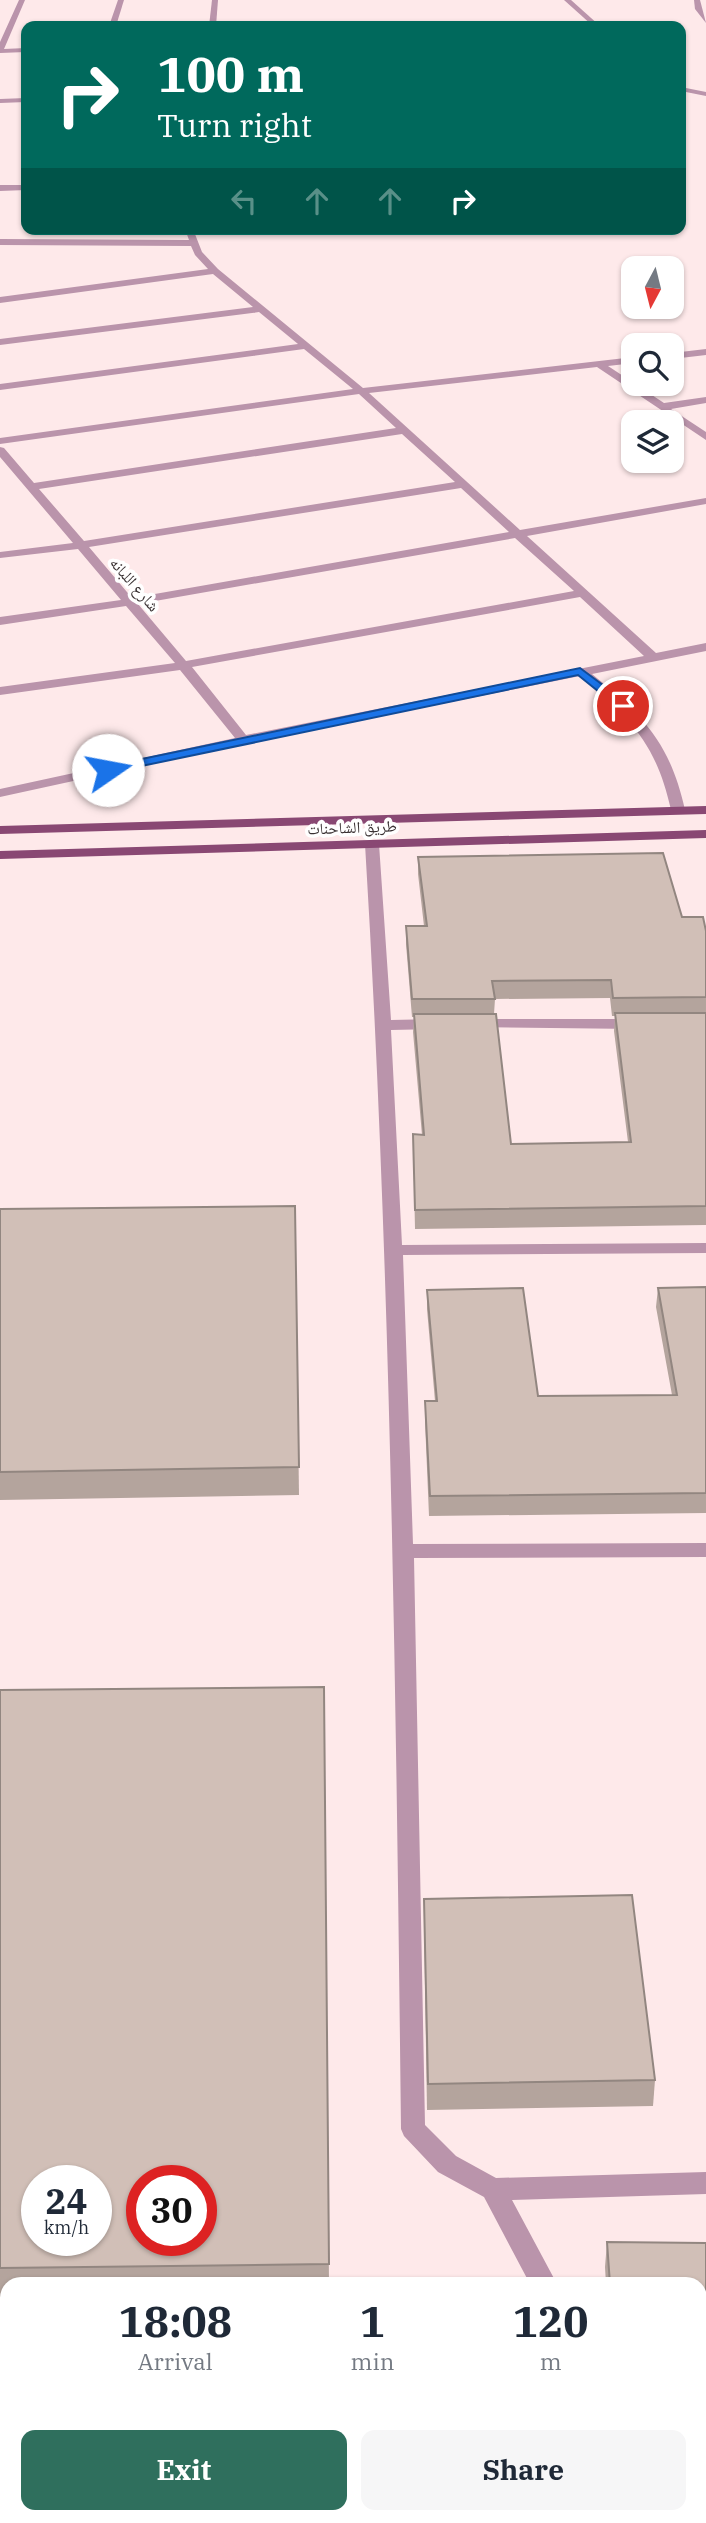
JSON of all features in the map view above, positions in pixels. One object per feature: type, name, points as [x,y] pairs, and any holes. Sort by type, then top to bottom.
[{"type":"main road","name":"طريق الشاحنات","points":[[0,830],[706,810]]},
{"type":"main road","name":"طريق الشاحنات","points":[[0,855],[706,834]]},
{"type":"street","points":[[21,51],[0,50],[22,0]]},
{"type":"street","points":[[114,21],[121,0]]},
{"type":"street","points":[[213,21],[215,0]]},
{"type":"street","points":[[567,0],[591,21]]},
{"type":"street","points":[[700,6],[706,21]]},
{"type":"street","points":[[686,90],[706,94]]},
{"type":"street","points":[[0,100],[21,100]]},
{"type":"street","points":[[0,188],[21,188]]},
{"type":"street","points":[[191,235],[193,243],[215,271],[361,391],[653,657]]},
{"type":"street","points":[[0,242],[193,243]]},
{"type":"street","points":[[0,300],[215,271]]},
{"type":"street","points":[[0,342],[261,309]]},
{"type":"street","points":[[0,387],[306,346]]},
{"type":"street","points":[[684,355],[706,352]]},
{"type":"street","points":[[0,442],[361,391],[621,361]]},
{"type":"street","points":[[598,364],[706,437]]},
{"type":"street","points":[[662,407],[706,400]]},
{"type":"street","points":[[32,487],[404,430]]},
{"type":"street","name":"شارع اللبانه","points":[[0,450],[183,665],[243,740]]},
{"type":"street","points":[[0,555],[80,545],[464,484]]},
{"type":"street","points":[[0,621],[706,502]]},
{"type":"street","points":[[0,691],[183,665],[584,593]]},
{"type":"street","points":[[0,793],[243,740],[706,647]]},
{"type":"street","points":[[688,651],[706,665]]},
{"type":"street","points":[[580,671],[623,706],[651,738],[670,774],[678,810]]},
{"type":"street","points":[[372,844],[385,1024],[405,1551],[413,2129],[447,2164],[493,2189],[706,2183]]},
{"type":"street","points":[[385,1024],[650,1023]]},
{"type":"street","points":[[395,1250],[706,1248]]},
{"type":"street","points":[[405,1551],[706,1550]]},
{"type":"street","points":[[493,2189],[540,2277]]},
{"type":"building","points":[[663,853],[682,917],[703,917],[706,931],[706,997],[613,998],[611,980],[492,981],[495,999],[412,999],[406,926],[427,926],[418,857]]},
{"type":"building","points":[[615,1013],[706,1013],[706,1206],[415,1210],[413,1134],[424,1135],[414,1014],[496,1014],[511,1144],[631,1142]]},
{"type":"building","points":[[295,1206],[299,1467],[0,1472],[0,1209]]},
{"type":"building","points":[[706,1287],[706,1493],[430,1496],[425,1401],[437,1401],[427,1290],[523,1288],[538,1396],[677,1395],[658,1288]]},
{"type":"building","points":[[324,1687],[329,2264],[0,2268],[0,1690]]},
{"type":"building","points":[[632,1895],[655,2080],[428,2084],[424,1899]]},
{"type":"building","points":[[607,2242],[706,2243],[706,2277],[610,2277]]},
{"type":"route","points":[[108,770],[580,671],[623,706]]}]
